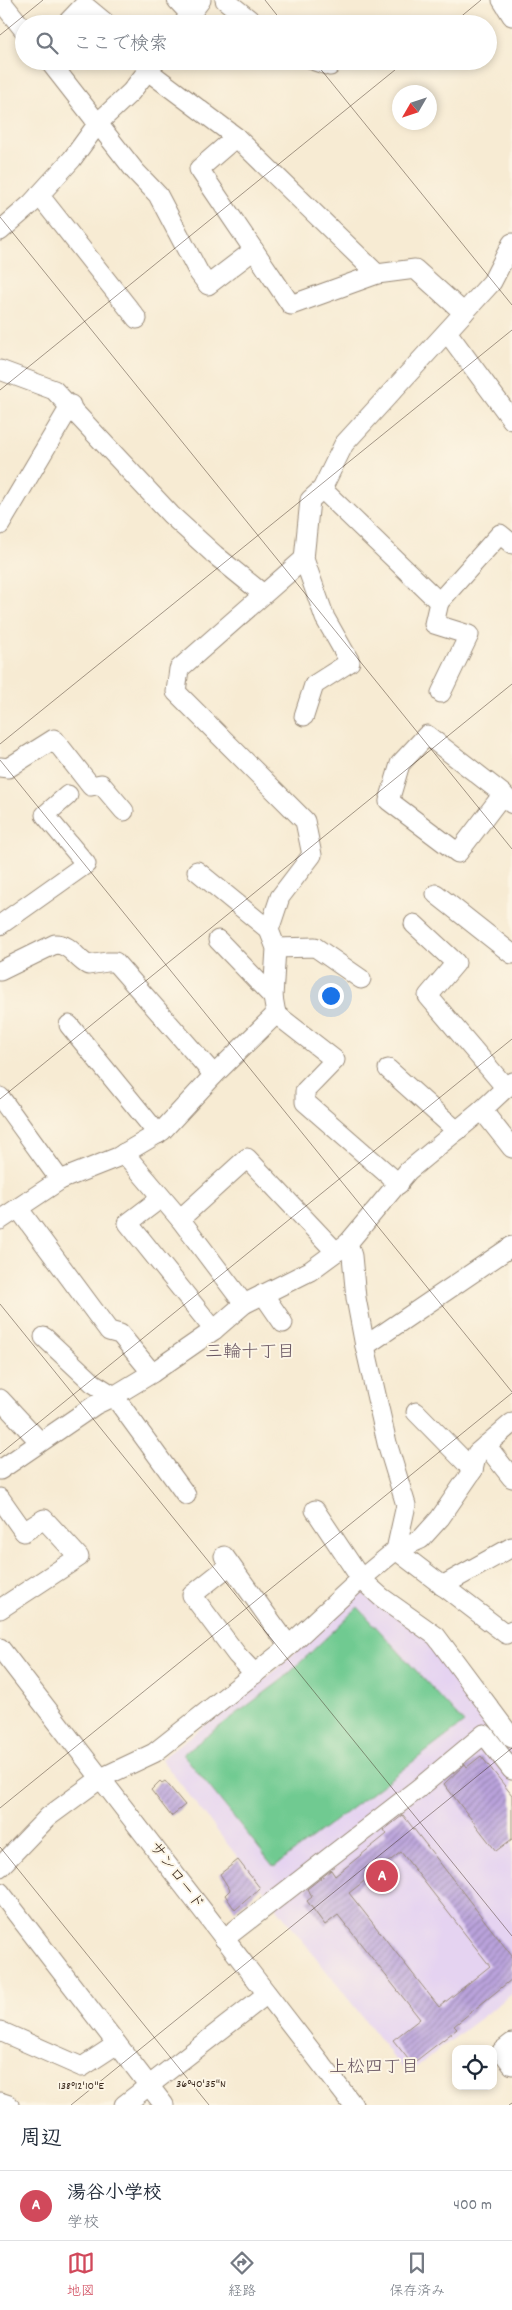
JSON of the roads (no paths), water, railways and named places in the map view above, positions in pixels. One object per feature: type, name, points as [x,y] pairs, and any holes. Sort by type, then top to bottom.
[{"type":"street","points":[[0,0],[15,19]]},
{"type":"street","points":[[176,0],[191,13]]},
{"type":"street","points":[[225,0],[244,15]]},
{"type":"street","points":[[502,0],[512,16]]},
{"type":"street","points":[[75,15],[84,5],[96,15]]},
{"type":"street","points":[[56,70],[99,122],[135,171],[158,195],[199,273],[208,285],[254,250]]},
{"type":"street","points":[[0,231],[39,195],[72,159],[99,122],[131,92],[148,70]]},
{"type":"street","points":[[159,70],[236,137],[377,274]]},
{"type":"street","points":[[236,137],[199,169],[291,305],[377,274],[415,269],[464,313]]},
{"type":"street","points":[[39,195],[137,319]]},
{"type":"street","points":[[304,716],[314,685],[350,662],[325,618],[304,559],[310,500],[322,489],[344,444],[492,282],[512,243]]},
{"type":"street","points":[[447,332],[512,420]]},
{"type":"street","points":[[0,370],[45,385],[54,390],[71,405],[172,515],[215,555],[263,594]]},
{"type":"street","points":[[0,525],[71,405]]},
{"type":"street","points":[[322,489],[439,602]]},
{"type":"street","points":[[441,693],[469,635],[434,624],[439,602],[500,534],[512,544]]},
{"type":"street","points":[[269,930],[280,897],[312,855],[304,821],[176,692],[179,669],[304,559]]},
{"type":"street","points":[[427,736],[507,799],[458,853],[389,801],[400,764],[427,736]]},
{"type":"street","points":[[0,767],[8,768],[54,739],[91,786],[101,784],[124,811]]},
{"type":"street","points":[[0,925],[86,864],[46,815],[68,795]]},
{"type":"street","points":[[0,1220],[60,1180],[124,1153],[158,1134],[214,1075],[274,1006],[276,948],[269,930],[197,871]]},
{"type":"street","points":[[436,894],[512,954]]},
{"type":"street","points":[[0,1470],[95,1405],[152,1373],[214,1330],[244,1304],[310,1271],[342,1248],[399,1184],[408,1171],[482,1110],[509,1085],[428,996],[456,963],[414,924]]},
{"type":"street","points":[[218,940],[274,1006],[335,1060],[305,1091],[305,1102],[399,1184]]},
{"type":"street","points":[[0,971],[55,944],[68,946],[80,960],[88,965],[115,962],[214,1075]]},
{"type":"street","points":[[276,948],[315,947],[362,979]]},
{"type":"street","points":[[69,1025],[158,1134]]},
{"type":"street","points":[[388,1069],[457,1131]]},
{"type":"street","points":[[0,1097],[60,1180]]},
{"type":"street","points":[[482,1110],[512,1148]]},
{"type":"street","points":[[124,1153],[180,1219],[244,1304]]},
{"type":"street","points":[[180,1219],[247,1158],[342,1248],[387,1443],[406,1505],[396,1550]]},
{"type":"street","points":[[161,1198],[128,1223],[214,1330]]},
{"type":"street","points":[[18,1208],[109,1331],[120,1334],[152,1373]]},
{"type":"street","points":[[365,1346],[510,1253]]},
{"type":"street","points":[[263,1294],[283,1323]]},
{"type":"street","points":[[44,1337],[93,1383],[114,1396],[186,1495]]},
{"type":"street","points":[[0,1399],[40,1442]]},
{"type":"street","points":[[416,1412],[473,1470]]},
{"type":"street","points":[[0,1867],[48,1817],[101,1778],[154,1753],[289,1646],[361,1579],[396,1550],[421,1539],[440,1518],[473,1470],[477,1453],[512,1423]]},
{"type":"street","points":[[486,1445],[512,1478]]},
{"type":"street","points":[[0,1498],[24,1532],[44,1519],[79,1557],[0,1608]]},
{"type":"street","points":[[315,1510],[361,1579],[436,1636],[512,1738]]},
{"type":"street","points":[[442,1586],[512,1547]]},
{"type":"street","points":[[396,1550],[506,1634],[512,1630]]},
{"type":"street","points":[[255,1674],[236,1654],[192,1595],[227,1560],[289,1646]]},
{"type":"street","name":"サンロード","points":[[0,1648],[353,2105]]},
{"type":"street","points":[[224,1939],[419,1788],[484,1734],[512,1770]]},
{"type":"street","points":[[0,1892],[164,2105]]},
{"type":"street","points":[[124,2105],[267,1994]]},
{"type":"street","points":[[0,2031],[82,2068],[117,2044]]},
{"type":"street","points":[[512,2043],[502,2051],[512,2065]]},
{"type":"street","points":[[0,2102],[9,2105]]},
{"type":"place","name":"湯谷小学校","points":[[382,1876]]},
{"type":"district","name":"三輪十丁目","points":[[250,1353]]},
{"type":"district","name":"上松四丁目","points":[[374,2068]]}]
